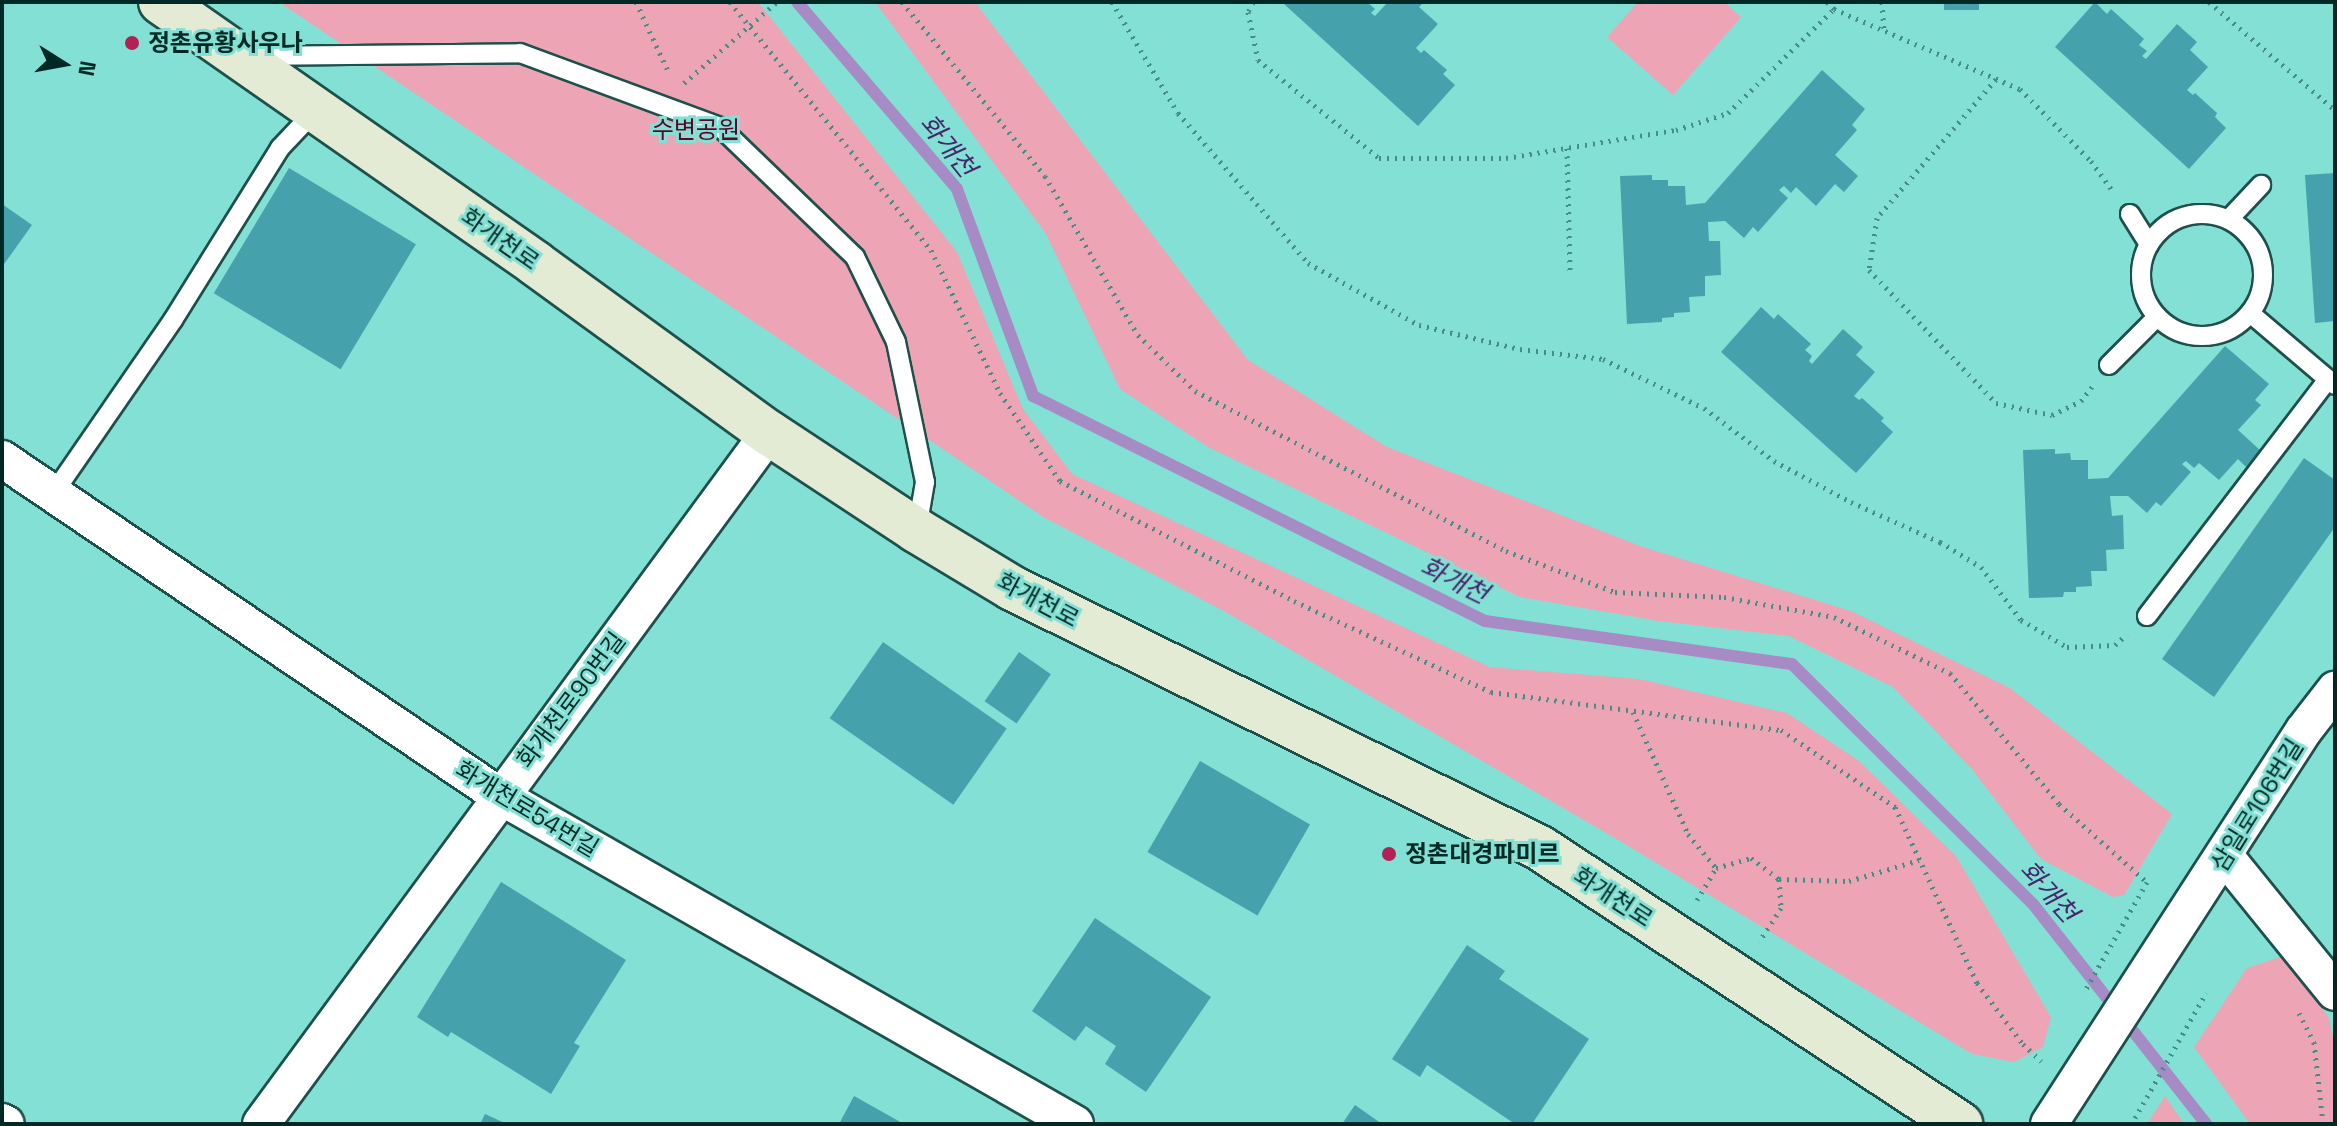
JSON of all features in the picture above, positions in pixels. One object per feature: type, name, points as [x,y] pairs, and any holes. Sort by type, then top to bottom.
[{"type":"main road","name":"화개천로","points":[[161,2],[769,433],[916,530],[1012,588],[1540,848],[1960,1124]]},
{"type":"street","name":"화개천로90번길","points":[[261,1124],[769,433]]},
{"type":"street","name":"화개천로54번길","points":[[2,459],[500,796],[1075,1124]]},
{"type":"street","name":"삼일로106번길","points":[[2050,1123],[2304,730],[2335,690]]},
{"type":"street","points":[[2224,855],[2335,992]]},
{"type":"lane","points":[[240,56],[520,53],[720,127],[855,257],[896,342],[925,482],[916,530]]},
{"type":"lane","points":[[53,494],[173,320],[280,148],[316,110]]},
{"type":"lane","points":[[2229,219],[2261,185]]},
{"type":"lane","points":[[2130,214],[2149,244]]},
{"type":"lane","points":[[2193,214],[2229,219],[2244,230],[2262,261],[2263,279],[2250,313],[2234,327],[2214,335],[2194,336],[2174,329],[2157,317],[2146,299],[2141,278],[2149,244],[2161,229],[2193,214]]},
{"type":"lane","points":[[2147,616],[2332,382],[2250,313]]},
{"type":"lane","points":[[2109,365],[2157,317]]},
{"type":"path","points":[[636,2],[665,71],[684,82]]},
{"type":"path","points":[[730,2],[931,250],[1000,393],[1060,481],[1294,601],[1491,692],[1781,730],[1895,807],[1977,983],[2023,1044],[2041,1061]]},
{"type":"path","points":[[659,104],[777,2]]},
{"type":"path","points":[[902,2],[1045,176],[1138,335],[1195,391],[1506,551],[1615,592],[1724,597],[1834,617],[1950,673],[2059,804],[2147,882],[2083,995]]},
{"type":"path","points":[[1112,2],[1178,113],[1308,263],[1419,325],[1520,349],[1603,359],[1704,408],[1774,461],[1851,502],[1940,542],[1981,567],[2021,620],[2067,647],[2115,645],[2147,616]]},
{"type":"path","points":[[1253,2],[1248,12],[1258,60],[1379,158],[1506,158],[1676,130],[1728,113],[1834,9]]},
{"type":"path","points":[[1827,2],[1834,9],[2020,89],[2081,151],[2130,214]]},
{"type":"path","points":[[1882,2],[1884,30]]},
{"type":"path","points":[[2209,2],[2335,110]]},
{"type":"path","points":[[1996,79],[1877,218],[1869,270],[1996,403],[2052,415],[2081,401],[2109,365]]},
{"type":"path","points":[[1567,148],[1570,274]]},
{"type":"path","points":[[1633,711],[1688,834],[1716,868]]},
{"type":"path","points":[[1695,905],[1716,868],[1751,858],[1779,879],[1849,881],[1919,860]]},
{"type":"path","points":[[1759,942],[1781,908],[1779,879]]},
{"type":"path","points":[[2135,1118],[2206,993]]},
{"type":"path","points":[[2297,1010],[2314,1042],[2323,1124]]},
{"type":"green space","name":"수변공원","points":[[279,2],[758,2],[957,252],[1023,409],[1072,474],[1490,667],[1639,679],[1787,713],[1859,761],[1956,856],[2051,1017],[2043,1047],[2014,1062],[1972,1054],[1620,841],[1224,611],[1045,518]]},
{"type":"green space","points":[[875,2],[975,2],[1248,360],[1387,447],[1643,547],[1851,611],[2010,688],[2172,814],[2124,895],[2113,897],[2041,859],[1971,768],[1893,687],[1789,636],[1659,621],[1520,597],[1208,447],[1120,389],[1046,234]]},
{"type":"green space","points":[[1638,2],[1724,2],[1741,17],[1673,95],[1607,37]]},
{"type":"green space","points":[[2286,955],[2329,1018],[2335,1049],[2335,1124],[2250,1124],[2194,1047],[2247,968]]},
{"type":"green space","points":[[2165,1096],[2184,1124],[2147,1124]]},
{"type":"building","points":[[1367,2],[1375,9],[1371,13],[1375,16],[1388,2],[1424,2],[1419,7],[1438,24],[1416,48],[1421,53],[1424,50],[1447,70],[1443,74],[1455,85],[1418,126],[1284,4]]},
{"type":"building","points":[[1944,2],[1979,2],[1979,10],[1944,10]]},
{"type":"building","points":[[2095,2],[2107,14],[2111,9],[2144,39],[2139,45],[2147,51],[2142,56],[2146,59],[2177,24],[2197,42],[2190,50],[2208,67],[2187,90],[2193,95],[2195,93],[2217,113],[2215,117],[2226,128],[2189,169],[2055,47]]},
{"type":"building","points":[[1822,70],[1865,109],[1852,125],[1857,130],[1835,155],[1858,176],[1844,192],[1835,184],[1816,206],[1796,187],[1791,193],[1784,186],[1779,190],[1788,198],[1758,232],[1753,227],[1744,238],[1725,221],[1708,222],[1709,241],[1720,241],[1721,275],[1705,276],[1705,296],[1689,297],[1690,312],[1674,313],[1674,317],[1662,318],[1662,322],[1627,324],[1620,176],[1652,175],[1652,180],[1668,180],[1668,186],[1685,186],[1686,205],[1705,203]]},
{"type":"building","points":[[289,168],[416,244],[341,369],[214,293]]},
{"type":"building","points":[[2335,173],[2335,321],[2315,323],[2305,175]]},
{"type":"building","points":[[2,204],[32,225],[2,267]]},
{"type":"building","points":[[1761,307],[1774,319],[1778,314],[1811,344],[1805,350],[1812,356],[1809,361],[1812,364],[1843,329],[1863,347],[1856,355],[1875,372],[1854,396],[1859,400],[1862,398],[1884,418],[1881,421],[1893,432],[1856,473],[1721,352]]},
{"type":"building","points":[[2225,346],[2269,384],[2255,400],[2261,405],[2238,430],[2261,451],[2246,467],[2238,459],[2219,480],[2199,463],[2194,468],[2186,461],[2182,464],[2191,472],[2161,506],[2156,502],[2147,513],[2128,496],[2110,496],[2112,516],[2123,515],[2124,549],[2106,550],[2107,571],[2091,571],[2092,586],[2076,587],[2076,592],[2064,592],[2063,597],[2029,598],[2023,450],[2055,449],[2055,454],[2070,453],[2071,460],[2088,460],[2088,479],[2108,478]]},
{"type":"building","points":[[2304,458],[2335,480],[2335,527],[2214,697],[2162,659]]},
{"type":"building","points":[[883,642],[1007,729],[953,805],[830,718]]},
{"type":"building","points":[[1019,652],[1051,674],[1017,724],[985,701]]},
{"type":"building","points":[[1200,761],[1310,824],[1257,915],[1148,852]]},
{"type":"building","points":[[501,882],[626,960],[574,1043],[580,1046],[551,1094],[451,1032],[448,1037],[417,1017]]},
{"type":"building","points":[[1095,918],[1211,997],[1146,1092],[1105,1064],[1116,1046],[1086,1026],[1075,1041],[1032,1011]]},
{"type":"building","points":[[1467,945],[1505,971],[1499,979],[1589,1039],[1532,1124],[1515,1124],[1427,1065],[1420,1077],[1392,1059]]},
{"type":"building","points":[[854,1096],[904,1124],[839,1124]]},
{"type":"building","points":[[1355,1105],[1382,1124],[1342,1124]]},
{"type":"building","points":[[485,1114],[507,1124],[480,1124]]},
{"type":"waterway","name":"화개천","points":[[797,2],[957,189],[1033,396],[1485,621],[1792,664],[2033,904],[2206,1124]]},
{"type":"place","name":"정촌유황사우나","points":[[132,43]]},
{"type":"place","name":"정촌대경파미르","points":[[1389,854]]}]
